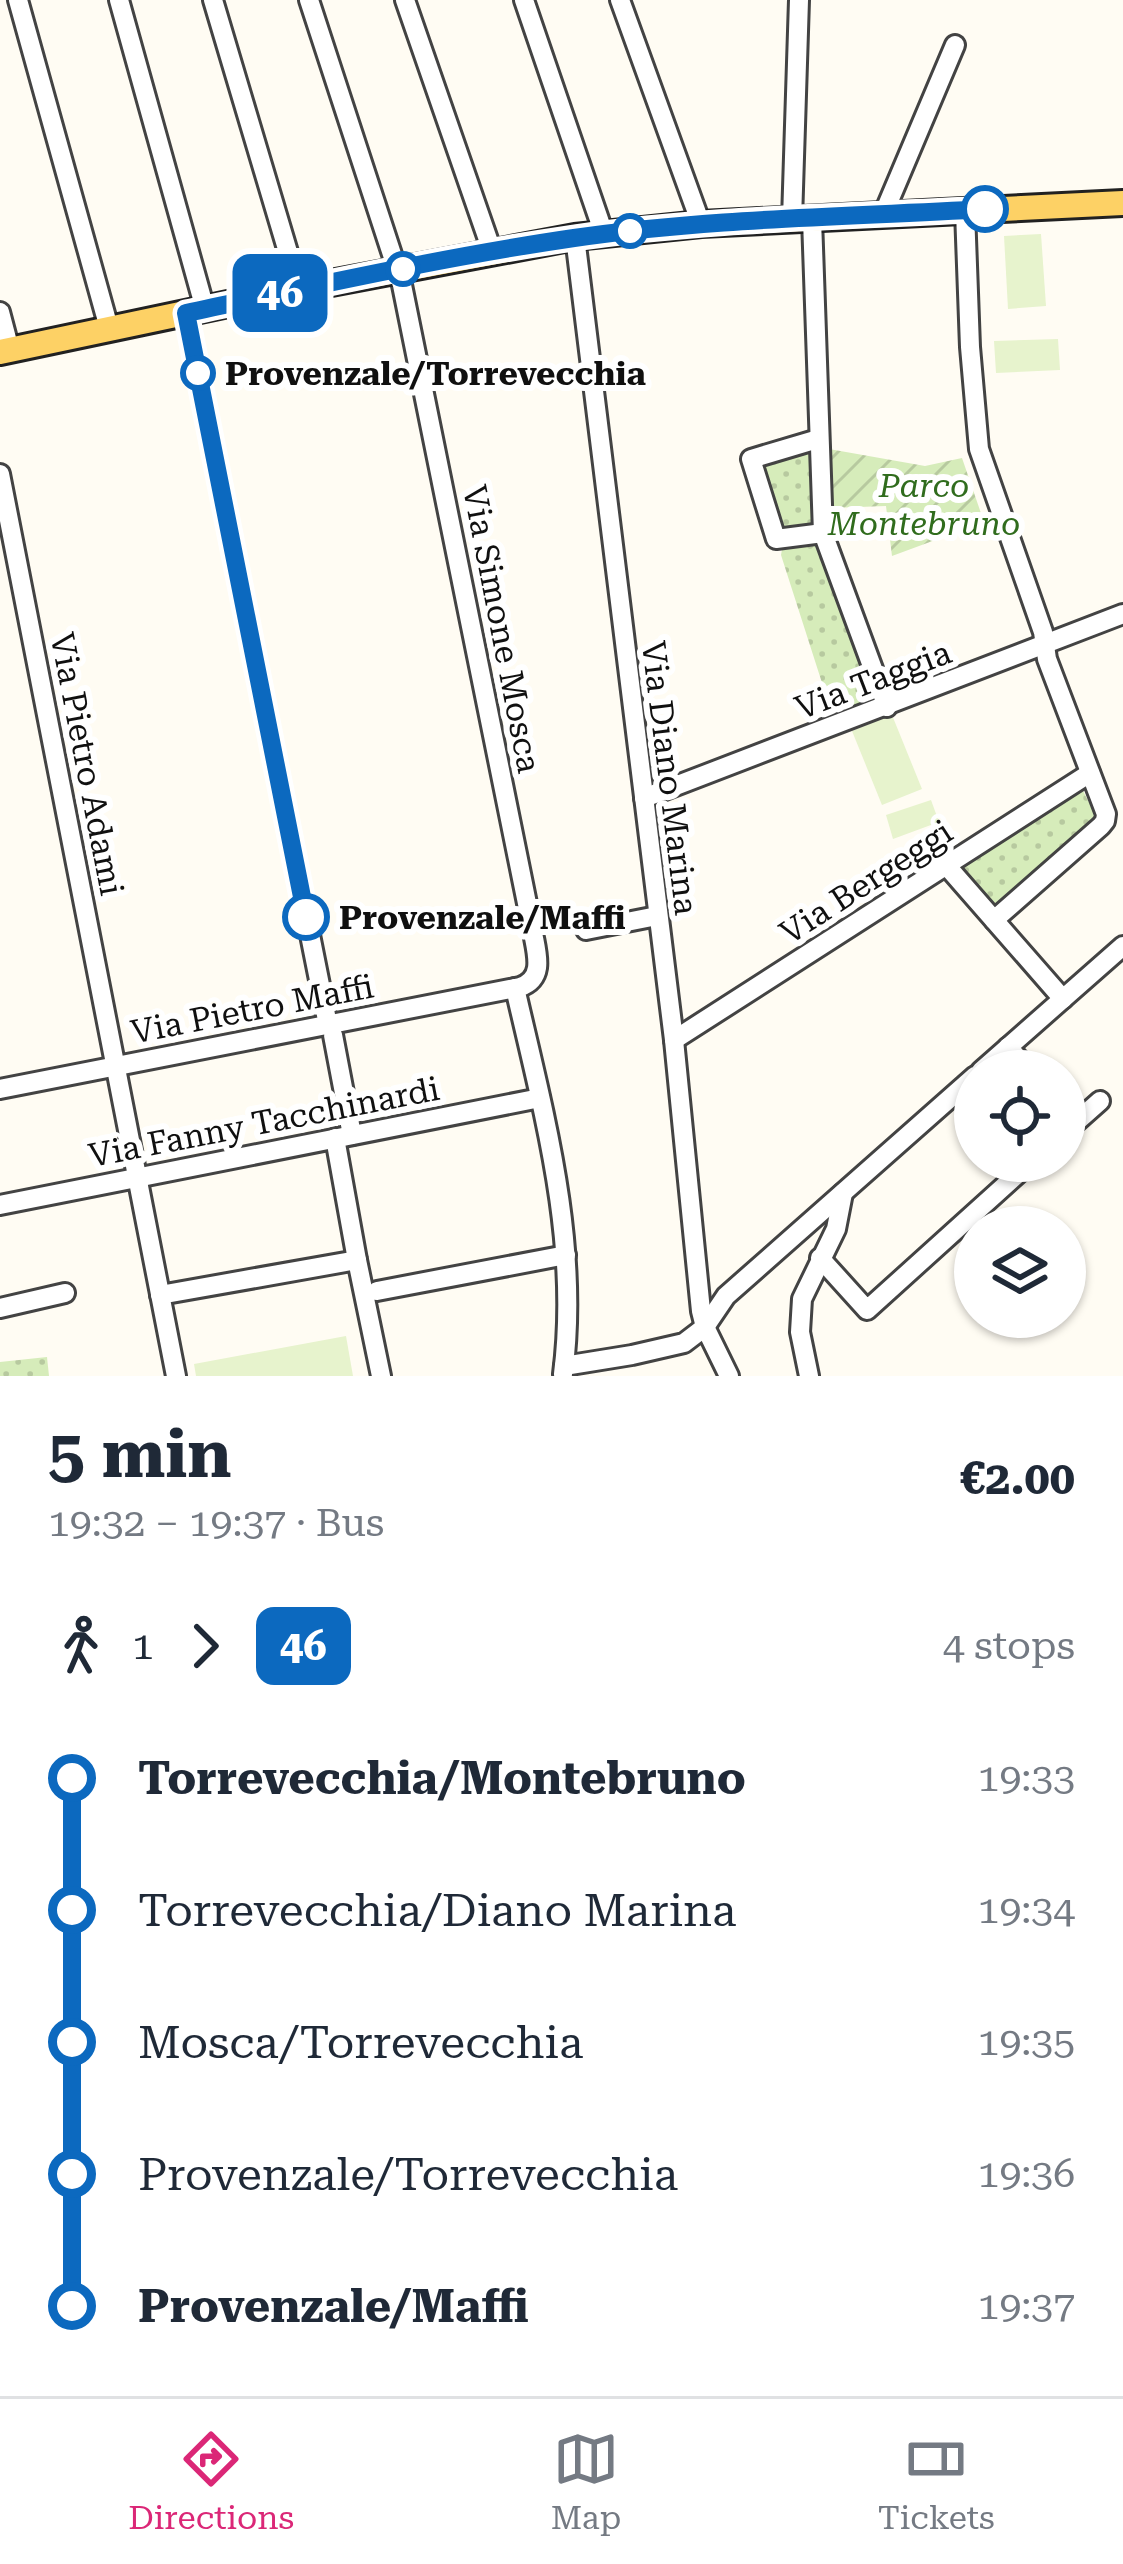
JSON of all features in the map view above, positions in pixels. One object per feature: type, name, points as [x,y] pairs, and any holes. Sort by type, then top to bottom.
[{"type":"main road","points":[[5,351],[492,251],[604,234],[701,224],[1123,203]]},
{"type":"street","points":[[18,0],[109,328]]},
{"type":"street","points":[[119,0],[196,311],[330,1030],[357,1260],[381,1376]]},
{"type":"street","points":[[213,0],[299,289]]},
{"type":"street","points":[[309,0],[398,270]]},
{"type":"street","points":[[405,0],[492,251]]},
{"type":"street","points":[[524,0],[604,234]]},
{"type":"street","points":[[620,0],[701,224]]},
{"type":"street","points":[[799,0],[802,219],[824,533],[887,707]]},
{"type":"street","points":[[883,215],[955,45]]},
{"type":"street","points":[[965,211],[979,449],[1047,659],[1106,814],[1105,821],[994,920]]},
{"type":"street","name":"Via Diano Marina","points":[[574,238],[674,1040],[697,1277],[705,1327],[728,1376]]},
{"type":"street","name":"Via Simone Mosca","points":[[398,270],[536,947],[535,978],[514,988]]},
{"type":"street","points":[[0,312],[5,351]]},
{"type":"street","points":[[818,439],[751,459],[776,539],[824,533]]},
{"type":"street","name":"Via Pietro Adami","points":[[0,473],[176,1376]]},
{"type":"street","name":"Via Taggia","points":[[644,798],[1123,614]]},
{"type":"street","name":"Via Bergeggi","points":[[674,1040],[1090,773]]},
{"type":"street","points":[[946,865],[1063,998]]},
{"type":"street","points":[[586,930],[657,916]]},
{"type":"street","points":[[1005,1050],[1123,946]]},
{"type":"street","points":[[514,988],[556,1168],[566,1255],[563,1371],[690,1340],[726,1296],[954,1094]]},
{"type":"street","name":"Via Pietro Maffi","points":[[0,1089],[330,1030],[514,988]]},
{"type":"street","points":[[1008,1047],[1011,1050]]},
{"type":"street","name":"Via Fanny Tacchinardi","points":[[0,1205],[540,1099]]},
{"type":"street","points":[[1086,1110],[1100,1101]]},
{"type":"street","points":[[820,1258],[867,1310],[1009,1182]]},
{"type":"street","points":[[809,1376],[802,1351],[803,1294],[836,1228],[843,1193]]},
{"type":"street","points":[[377,1291],[566,1255]]},
{"type":"street","points":[[160,1295],[357,1260]]},
{"type":"street","points":[[0,1308],[65,1293]]},
{"type":"green space","points":[[1041,234],[1046,306],[1008,309],[1004,236]]},
{"type":"green space","points":[[1058,339],[1060,370],[996,373],[994,341]]},
{"type":"green space","points":[[811,448],[817,528],[781,531],[760,463]]},
{"type":"green space","name":"Parco Montebruno","points":[[829,449],[925,466],[962,458],[984,522],[892,556],[886,506],[831,508]]},
{"type":"green space","points":[[818,542],[872,699],[832,714],[781,555],[783,544]]},
{"type":"green space","points":[[892,715],[922,789],[882,805],[852,731]]},
{"type":"green space","points":[[1081,787],[1096,816],[991,911],[957,868]]},
{"type":"green space","points":[[931,800],[939,822],[893,839],[886,815]]},
{"type":"green space","points":[[346,1336],[353,1376],[196,1376],[194,1364]]},
{"type":"green space","points":[[47,1357],[49,1376],[0,1376],[0,1362]]},
{"type":"bus line","name":"46","points":[[306,917],[186,313],[574,238],[701,224],[985,209]]},
{"type":"place","name":"Provenzale/Torrevecchia","points":[[198,373]]},
{"type":"place","name":"Provenzale/Maffi","points":[[306,917]]}]
